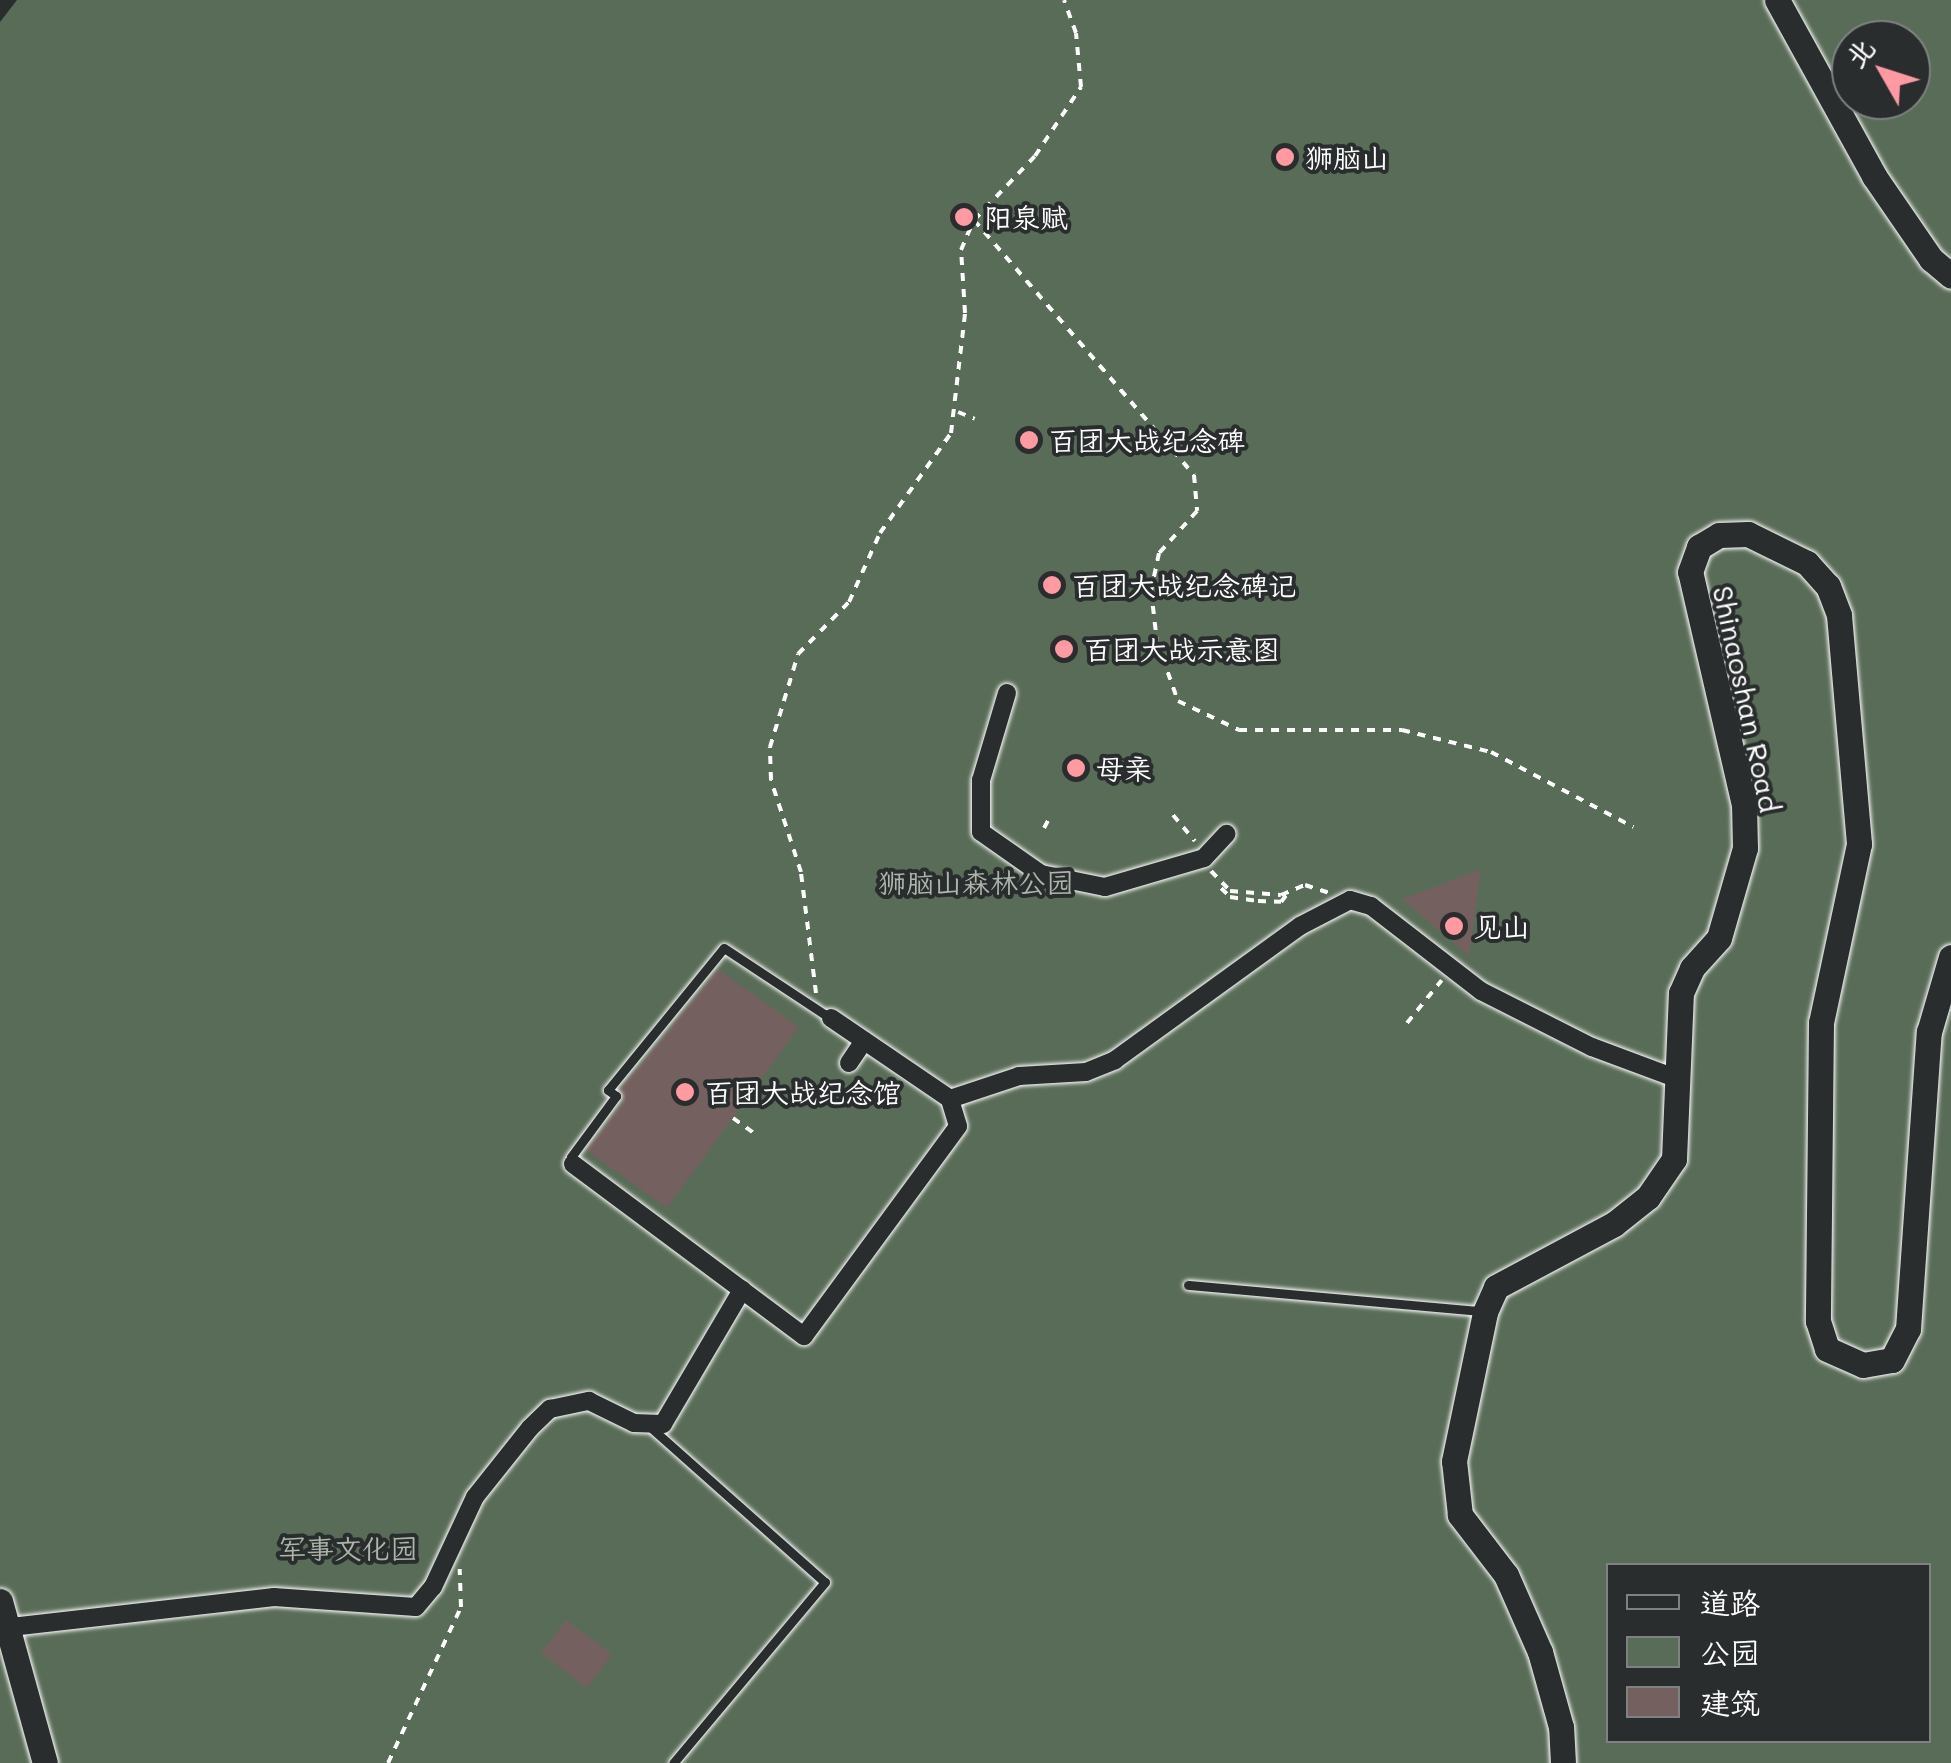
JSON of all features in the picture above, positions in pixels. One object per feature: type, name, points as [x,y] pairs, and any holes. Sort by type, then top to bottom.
[{"type":"street","points":[[1777,0],[1874,176],[1932,259],[1951,276]]},
{"type":"street","name":"Shinaoshan Road","points":[[1563,1763],[1556,1702],[1524,1610],[1460,1514],[1454,1461],[1484,1312],[1506,1278],[1614,1224],[1657,1187],[1678,1144],[1681,993],[1692,968],[1719,938],[1736,896],[1745,848],[1744,805],[1690,572],[1699,547],[1719,535],[1748,534],[1807,562],[1828,586],[1839,616],[1860,844],[1821,1024],[1818,1321],[1826,1349],[1862,1366],[1892,1360],[1908,1329],[1926,1140],[1929,1032],[1951,957]]},
{"type":"street","points":[[1007,693],[981,780],[981,832],[1041,874],[1105,887],[1204,858],[1226,834]]},
{"type":"street","points":[[950,1099],[1019,1076],[1086,1072],[1116,1060],[1332,904],[1371,906],[1480,991],[1592,1047],[1678,1079]]},
{"type":"street","points":[[574,1164],[804,1336],[958,1126],[950,1099],[831,1018]]},
{"type":"street","points":[[848,1063],[864,1041]]},
{"type":"street","points":[[11,1627],[274,1598],[416,1608],[474,1498],[550,1408],[590,1402],[649,1426],[663,1424],[742,1290]]},
{"type":"street","points":[[0,1601],[11,1627],[45,1763]]},
{"type":"lane","points":[[574,1164],[571,1157],[616,1096],[608,1090],[724,948],[831,1018]]},
{"type":"lane","points":[[1188,1285],[1484,1312]]},
{"type":"lane","points":[[649,1426],[825,1582],[672,1763]]},
{"type":"path","points":[[831,1018],[817,998],[802,872],[771,780],[770,748],[798,654],[849,602],[867,554],[944,452],[958,412],[966,295],[961,250],[974,220],[1036,156],[1081,87],[1080,52],[1064,0]]},
{"type":"path","points":[[974,220],[1194,474],[1197,511],[1159,554],[1150,590],[1156,642],[1178,700],[1239,730],[1402,730],[1491,752],[1633,828]]},
{"type":"path","points":[[958,412],[975,419]]},
{"type":"path","points":[[1174,815],[1197,844]]},
{"type":"path","points":[[1044,828],[1050,819]]},
{"type":"path","points":[[1218,885],[1230,897],[1258,902],[1280,902],[1285,894],[1230,891]]},
{"type":"path","points":[[1408,1023],[1451,968]]},
{"type":"path","points":[[733,1118],[758,1136]]},
{"type":"path","points":[[388,1763],[461,1607],[462,1574],[451,1548]]},
{"type":"green space","name":"狮脑山森林公园","points":[[17,0],[1951,0],[1951,1763],[0,1763],[0,22]]},
{"type":"building","name":"见山","points":[[1481,869],[1469,956],[1402,899]]},
{"type":"building","name":"百团大战纪念馆","points":[[718,969],[799,1027],[667,1208],[586,1150],[623,1101],[620,1089]]},
{"type":"building","points":[[566,1620],[612,1654],[587,1688],[541,1653]]},
{"type":"place","name":"狮脑山","points":[[1285,157]]},
{"type":"place","name":"阳泉赋","points":[[964,217]]},
{"type":"place","name":"百团大战纪念碑","points":[[1029,440]]},
{"type":"place","name":"百团大战纪念碑记","points":[[1052,585]]},
{"type":"place","name":"百团大战示意图","points":[[1064,649]]},
{"type":"place","name":"母亲","points":[[1076,768]]},
{"type":"place","name":"见山","points":[[1454,926]]},
{"type":"place","name":"百团大战纪念馆","points":[[685,1092]]},
{"type":"park label","name":"军事文化园","points":[[348,1548]]}]
